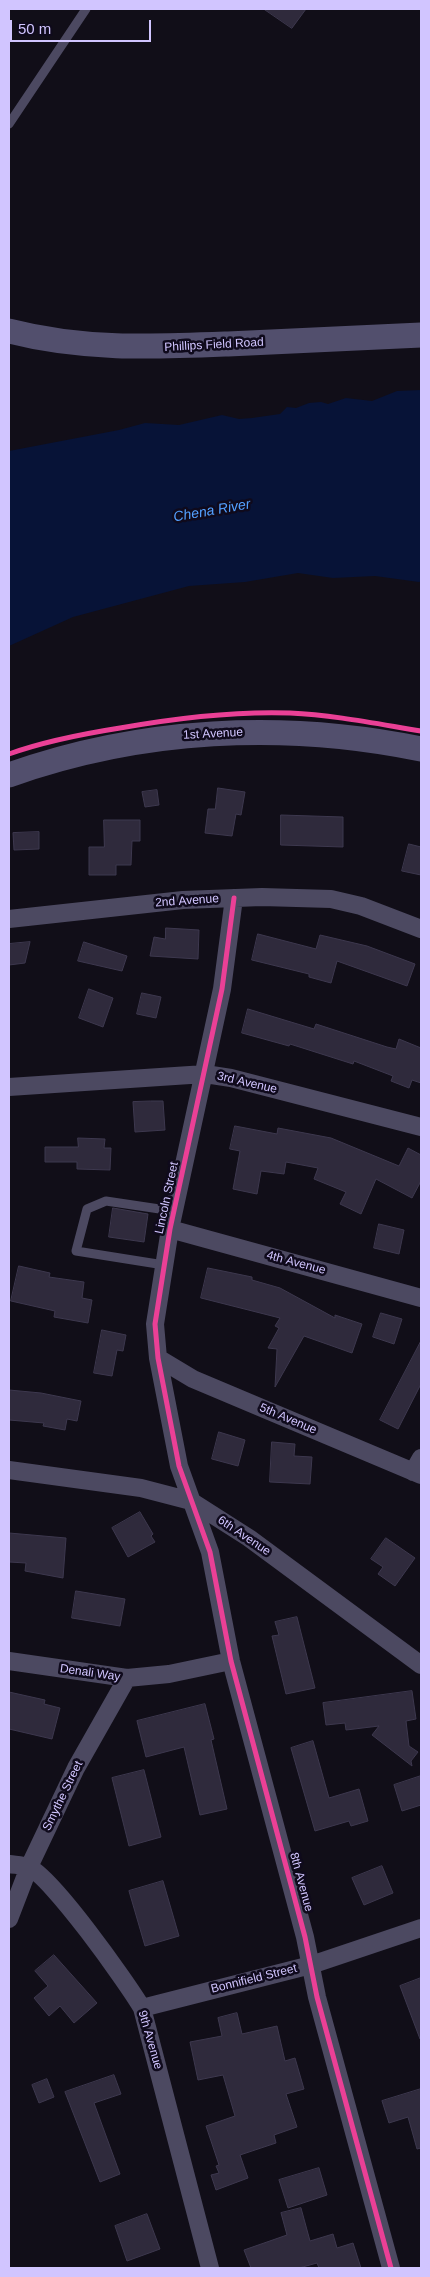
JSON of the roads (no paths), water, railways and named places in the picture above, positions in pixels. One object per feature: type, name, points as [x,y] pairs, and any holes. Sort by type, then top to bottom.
[{"type":"street","name":"Phillips Field Road","points":[[9,331],[72,343],[134,348],[421,335]]},
{"type":"street","name":"1st Avenue","points":[[9,775],[66,756],[169,736],[276,733],[393,743],[421,749]]},
{"type":"street","name":"2nd Avenue","points":[[9,919],[183,900],[262,897],[331,899],[361,906],[421,929]]},
{"type":"street","name":"Lincoln Street","points":[[191,1501],[179,1466],[158,1358],[155,1324],[170,1229],[222,989],[234,898]]},
{"type":"street","name":"3rd Avenue","points":[[9,1087],[205,1074],[231,1078],[421,1127]]},
{"type":"street","name":"4th Avenue","points":[[170,1229],[421,1298]]},
{"type":"street","name":"5th Avenue","points":[[158,1358],[193,1379],[419,1468]]},
{"type":"street","name":"6th Avenue","points":[[9,1470],[142,1488],[191,1501],[249,1538],[421,1665]]},
{"type":"street","name":"8th Avenue","points":[[191,1501],[210,1552],[231,1661],[305,1937],[317,1997],[391,2268]]},
{"type":"street","name":"Denali Way","points":[[9,1661],[127,1678],[169,1674],[231,1661]]},
{"type":"street","name":"Smythe Street","points":[[9,1919],[29,1867],[76,1768],[127,1678]]},
{"type":"street","points":[[9,1864],[29,1867]]},
{"type":"street","name":"9th Avenue","points":[[29,1867],[56,1893],[127,1982],[142,2008],[210,2268]]},
{"type":"street","name":"Bonnifield Street","points":[[142,2008],[310,1965],[421,1928]]},
{"type":"lane","points":[[9,124],[86,9]]},
{"type":"lane","points":[[164,1265],[76,1251],[87,1210],[106,1201],[174,1211]]},
{"type":"water","name":"Chena River","points":[[421,390],[421,581],[375,576],[333,578],[298,573],[245,582],[189,586],[73,617],[9,646],[9,451],[119,430],[145,423],[179,425],[222,415],[239,419],[252,418],[280,414],[287,407],[296,408],[309,403],[321,402],[328,404],[346,398],[372,401],[397,391]]}]
